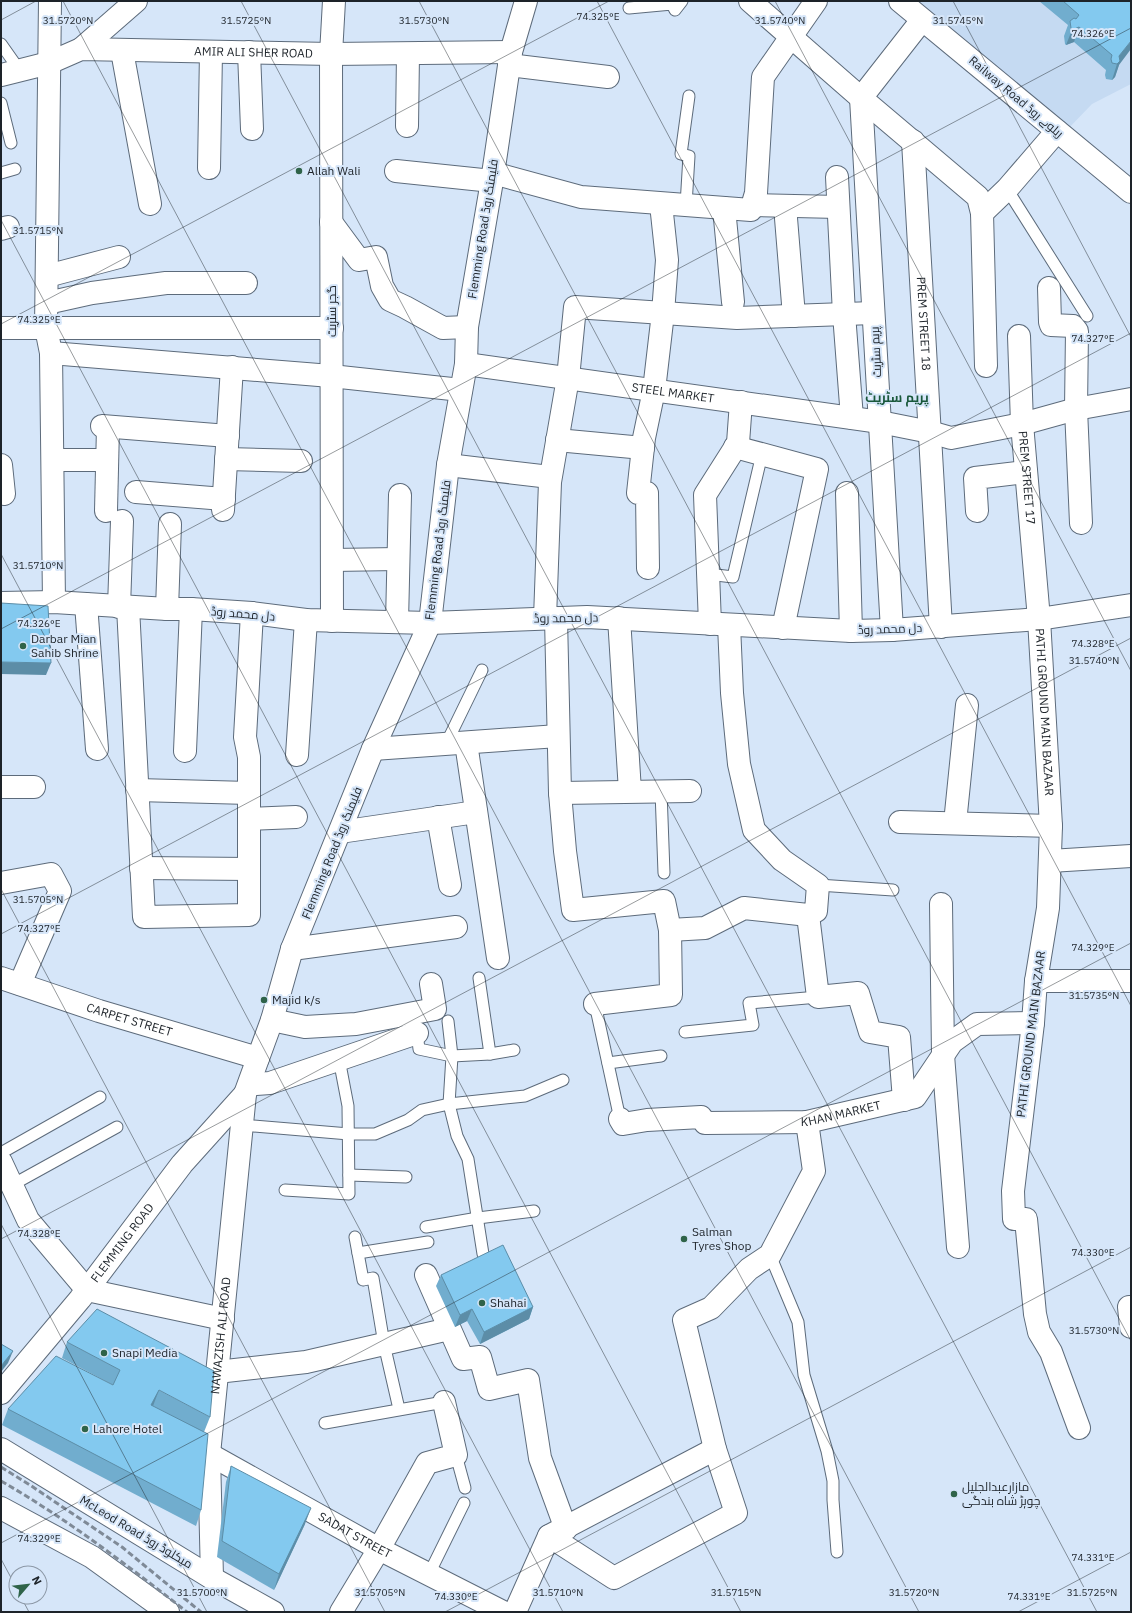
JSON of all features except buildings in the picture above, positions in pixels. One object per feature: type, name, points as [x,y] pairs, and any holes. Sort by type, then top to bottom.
[{"type":"street","points":[[50,1],[46,328],[51,353],[54,602]]},
{"type":"street","points":[[81,49],[136,1]]},
{"type":"street","name":"گجر سٹریٹ","points":[[332,621],[331,54],[334,1]]},
{"type":"street","name":"Flemming Road فلیمنگ روڈ","points":[[247,1088],[272,1020],[292,949],[373,749],[430,623],[448,465],[466,364],[467,327],[510,59],[526,1]]},
{"type":"street","points":[[750,1],[978,197],[982,213],[986,366]]},
{"type":"street","points":[[396,171],[492,177],[581,197],[751,210],[756,193],[763,77],[816,1]]},
{"type":"street","name":"Railway Road ریلوے روڈ","points":[[900,1],[1131,192]]},
{"type":"street","points":[[861,98],[922,20]]},
{"type":"street","name":"AMIR ALI SHER ROAD","points":[[10,73],[49,64],[81,49],[122,51],[408,54],[510,59],[608,77]]},
{"type":"street","points":[[122,51],[150,204]]},
{"type":"street","points":[[209,168],[211,52]]},
{"type":"street","points":[[249,52],[252,129]]},
{"type":"street","points":[[407,126],[408,54]]},
{"type":"street","name":"پریم سٹریٹ","points":[[861,98],[892,630]]},
{"type":"street","points":[[982,213],[1007,189],[1058,131]]},
{"type":"street","name":"PREM STREET 18","points":[[913,141],[941,627]]},
{"type":"street","points":[[837,177],[844,314],[852,418]]},
{"type":"street","points":[[648,568],[647,493],[638,493],[643,448],[654,390],[663,313],[666,260],[661,204]]},
{"type":"street","points":[[753,205],[838,207]]},
{"type":"street","points":[[785,206],[794,316]]},
{"type":"street","points":[[724,208],[733,302]]},
{"type":"street","points":[[331,222],[359,260],[376,257],[382,286],[390,300],[443,328],[467,327]]},
{"type":"street","points":[[47,276],[119,258]]},
{"type":"street","points":[[47,303],[92,293],[166,283],[246,283]]},
{"type":"street","points":[[1049,288],[1051,325],[1073,326],[1077,331],[1076,409],[1081,523]]},
{"type":"street","points":[[595,1004],[671,995],[670,930],[664,901],[573,910],[564,851],[551,618],[550,477],[568,378],[575,307],[737,318],[873,313]]},
{"type":"street","points":[[1,328],[332,328]]},
{"type":"street","name":"PREM STREET 17","points":[[1019,336],[1022,424],[1039,619]]},
{"type":"street","points":[[51,353],[332,376],[461,390]]},
{"type":"street","name":"STEEL MARKET","points":[[466,364],[880,422],[930,432],[951,438],[1022,424],[1076,409],[1131,399]]},
{"type":"street","points":[[136,492],[223,504],[232,368]]},
{"type":"street","points":[[670,930],[705,928],[744,908],[808,915],[816,911],[818,885],[782,860],[754,830],[739,764],[732,693],[720,624],[708,574],[705,495],[738,443],[741,402]]},
{"type":"street","points":[[228,436],[105,426],[107,460],[124,607],[144,917],[249,915],[249,757],[244,737],[252,614]]},
{"type":"street","points":[[557,440],[643,448]]},
{"type":"street","points":[[735,447],[817,469],[783,628]]},
{"type":"street","points":[[226,459],[301,461]]},
{"type":"street","points":[[53,460],[107,460]]},
{"type":"street","points":[[1,465],[4,494]]},
{"type":"street","points":[[448,465],[550,477]]},
{"type":"street","points":[[977,511],[975,478],[1026,472]]},
{"type":"street","points":[[847,493],[851,631]]},
{"type":"street","points":[[397,622],[400,495]]},
{"type":"street","points":[[166,609],[170,524]]},
{"type":"street","points":[[332,560],[398,559]]},
{"type":"street","name":"دل محمد روڈ","points":[[1,603],[54,602],[124,607],[191,609],[306,620],[332,621],[430,623],[587,617],[851,631],[941,627],[1039,619],[1131,605]]},
{"type":"street","points":[[86,604],[97,749]]},
{"type":"street","points":[[185,751],[191,609]]},
{"type":"street","points":[[619,618],[630,791]]},
{"type":"street","name":"PATHI GROUND MAIN BAZAAR","points":[[1039,619],[1051,826],[1050,861],[1048,908],[1036,981],[1033,1023],[1013,1191],[1014,1219],[1026,1219],[1035,1314],[1039,1332],[1051,1352],[1079,1428]]},
{"type":"street","points":[[297,755],[306,620]]},
{"type":"street","points":[[955,823],[968,705]]},
{"type":"street","points":[[373,749],[558,736]]},
{"type":"street","points":[[456,743],[476,812],[498,958]]},
{"type":"street","points":[[1,787],[34,787]]},
{"type":"street","points":[[137,790],[249,793]]},
{"type":"street","points":[[560,793],[690,791]]},
{"type":"street","points":[[340,832],[476,812]]},
{"type":"street","points":[[249,819],[296,817]]},
{"type":"street","points":[[438,817],[450,885]]},
{"type":"street","points":[[900,822],[1051,826]]},
{"type":"street","points":[[1050,861],[1131,856]]},
{"type":"street","points":[[141,868],[249,869]]},
{"type":"street","points":[[1,883],[51,874],[60,891],[11,981]]},
{"type":"street","points":[[941,904],[944,1055],[958,1247]]},
{"type":"street","points":[[808,915],[818,997],[858,993],[870,1032],[900,1037],[904,1100]]},
{"type":"street","points":[[292,949],[456,927]]},
{"type":"street","name":"CARPET STREET","points":[[11,981],[99,1011],[258,1058]]},
{"type":"street","points":[[1036,981],[1131,981]]},
{"type":"street","points":[[272,1020],[305,1027],[356,1024],[435,1009],[431,984]]},
{"type":"street","name":"KHAN MARKET","points":[[620,1119],[622,1124],[647,1120],[701,1117],[705,1123],[807,1122],[904,1100],[915,1097],[952,1042],[977,1024],[1033,1023]]},
{"type":"street","points":[[247,1088],[256,1084],[270,1083],[417,1033]]},
{"type":"street","name":"NAWAZISH ALI ROAD","points":[[212,1578],[209,1454],[247,1088]]},
{"type":"street","name":"FLEMMING ROAD","points":[[1,1393],[88,1290],[182,1164],[247,1088]]},
{"type":"street","points":[[426,1275],[463,1359],[480,1357],[489,1389],[528,1380],[540,1458],[558,1532],[614,1578],[736,1513],[715,1449],[684,1320],[711,1308],[749,1269],[770,1255],[814,1171],[807,1122]]},
{"type":"street","points":[[1,1162],[28,1220],[88,1290],[222,1319]]},
{"type":"street","points":[[1131,1307],[1128,1307],[1131,1326]]},
{"type":"street","points":[[217,1372],[306,1362],[450,1329]]},
{"type":"street","points":[[341,1612],[379,1549],[427,1463],[456,1455],[444,1402]]},
{"type":"street","name":"McLeod Road میکلوڈ روڈ","points":[[1,1449],[212,1578],[273,1612]]},
{"type":"street","points":[[515,1612],[558,1532],[715,1449]]},
{"type":"street","name":"SADAT STREET","points":[[209,1454],[379,1549],[503,1612]]},
{"type":"street","points":[[1,1508],[92,1557],[168,1612]]},
{"type":"lane","points":[[629,8],[672,4],[675,10],[682,1]]},
{"type":"lane","points":[[1,44],[10,73]]},
{"type":"lane","points":[[686,205],[689,156],[681,154],[688,96]]},
{"type":"lane","points":[[1,103],[11,143]]},
{"type":"lane","points":[[1,173],[15,169]]},
{"type":"lane","points":[[1007,189],[1087,316]]},
{"type":"lane","points":[[708,574],[733,577],[762,454]]},
{"type":"lane","points":[[456,743],[482,670]]},
{"type":"lane","points":[[661,791],[664,873]]},
{"type":"lane","points":[[818,885],[893,890]]},
{"type":"lane","points":[[478,978],[490,1054]]},
{"type":"lane","points":[[685,1032],[753,1025],[749,1003],[818,997]]},
{"type":"lane","points":[[595,1004],[620,1119]]},
{"type":"lane","points":[[448,1021],[452,1056],[449,1104],[457,1136],[468,1159],[483,1254]]},
{"type":"lane","points":[[417,1033],[419,1049],[452,1056],[490,1054],[514,1050]]},
{"type":"lane","points":[[608,1063],[661,1056]]},
{"type":"lane","points":[[285,1190],[349,1194],[348,1106],[338,1059]]},
{"type":"lane","points":[[242,1125],[349,1134],[374,1134],[408,1120],[422,1110],[449,1104],[525,1096],[563,1080]]},
{"type":"lane","points":[[1,1153],[100,1097]]},
{"type":"lane","points":[[12,1185],[117,1127]]},
{"type":"lane","points":[[349,1175],[406,1177]]},
{"type":"lane","points":[[426,1227],[478,1218],[534,1211]]},
{"type":"lane","points":[[355,1237],[363,1280],[373,1278],[384,1344],[399,1409]]},
{"type":"lane","points":[[358,1253],[428,1242]]},
{"type":"lane","points":[[770,1255],[798,1322],[804,1375],[827,1451],[833,1480],[837,1552]]},
{"type":"lane","points":[[325,1423],[444,1402]]},
{"type":"lane","points":[[456,1455],[465,1488]]},
{"type":"lane","points":[[429,1574],[464,1503]]},
{"type":"shaded area","points":[[904,1],[1131,1],[1131,84],[1092,104],[1066,131]]},
{"type":"railway","points":[[1,1467],[122,1547],[201,1612]]},
{"type":"railway","points":[[1,1481],[73,1527],[187,1612]]},
{"type":"place","name":"Allah Wali","points":[[299,171]]},
{"type":"place","name":"Darbar Mian Sahib Shrine","points":[[23,646]]},
{"type":"place","name":"Majid k/s","points":[[264,1000]]},
{"type":"place","name":"Salman Tyres Shop","points":[[684,1239]]},
{"type":"place","name":"Shahai","points":[[482,1303]]},
{"type":"place","name":"Snapi Media","points":[[104,1353]]},
{"type":"place","name":"Lahore Hotel","points":[[85,1429]]},
{"type":"place","name":"مازارعبدالجلیل چوہڑ شاہ بندگی","points":[[954,1494]]},
{"type":"district","name":"پریم سٹریٹ","points":[[897,397]]}]
